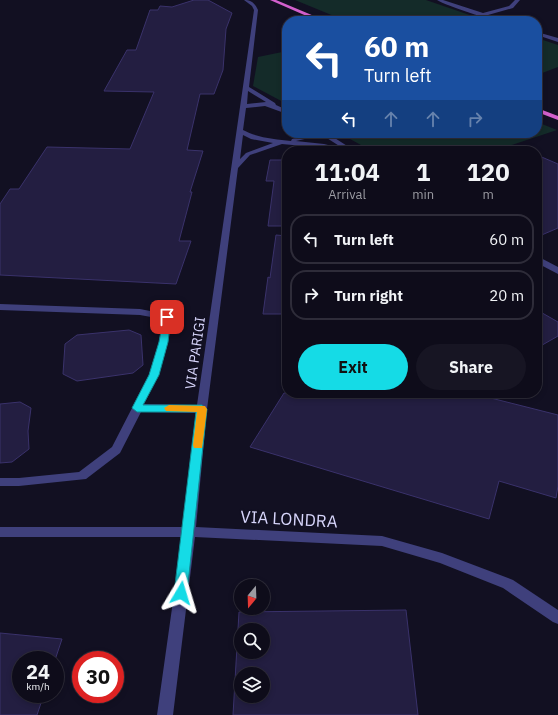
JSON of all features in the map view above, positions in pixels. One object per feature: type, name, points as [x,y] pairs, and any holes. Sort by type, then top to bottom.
[{"type":"highway","points":[[272,0],[311,16]]},
{"type":"highway","points":[[542,112],[558,118]]},
{"type":"street","name":"VIA PARIGI","points":[[165,715],[189,532],[202,409],[236,168],[245,86],[256,10],[254,5],[246,0]]},
{"type":"street","points":[[439,0],[485,16]]},
{"type":"street","points":[[482,15],[511,7],[518,0]]},
{"type":"street","points":[[542,35],[558,40]]},
{"type":"street","points":[[245,86],[282,109]]},
{"type":"street","points":[[243,107],[256,104],[275,105]]},
{"type":"street","points":[[240,131],[251,137],[262,140],[324,146]]},
{"type":"street","points":[[236,168],[248,154],[281,142],[302,138]]},
{"type":"street","points":[[330,138],[344,146]]},
{"type":"street","points":[[542,262],[558,271]]},
{"type":"street","points":[[0,307],[140,312],[167,317],[164,342],[154,375],[116,450],[82,476],[19,482],[0,482]]},
{"type":"street","points":[[137,408],[202,409]]},
{"type":"street","name":"VIA LONDRA","points":[[0,532],[189,532],[382,541],[442,558],[508,584],[558,618]]},
{"type":"green space","points":[[295,0],[426,0],[472,16],[334,16]]},
{"type":"green space","points":[[542,40],[558,45],[558,67],[542,73]]},
{"type":"green space","points":[[282,52],[282,101],[253,86],[258,57]]},
{"type":"green space","points":[[542,124],[557,130],[542,135]]},
{"type":"green space","points":[[348,138],[533,138],[509,146],[363,146]]},
{"type":"building","points":[[194,0],[208,0],[232,13],[226,29],[223,70],[214,94],[200,94],[187,150],[203,151],[190,192],[192,192],[179,241],[191,241],[176,284],[0,275],[0,204],[10,189],[19,189],[47,147],[130,149],[154,92],[104,91],[127,50],[136,50],[150,10],[158,10],[160,6],[172,7]]},
{"type":"building","points":[[542,157],[558,164],[558,228],[542,235]]},
{"type":"building","points":[[270,160],[282,160],[282,226],[268,226],[274,181],[266,181]]},
{"type":"building","points":[[276,235],[282,236],[282,314],[263,314],[268,277],[270,278]]},
{"type":"building","points":[[542,313],[558,322],[558,336],[542,345]]},
{"type":"building","points":[[129,330],[141,335],[143,365],[133,373],[77,381],[63,374],[65,344],[77,335]]},
{"type":"building","points":[[282,396],[282,398],[491,398],[558,415],[558,486],[556,498],[499,481],[489,519],[250,447]]},
{"type":"building","points":[[20,402],[31,408],[28,431],[29,449],[12,462],[0,463],[0,404]]},
{"type":"building","points":[[406,610],[418,715],[233,715],[234,698],[234,703],[270,703],[270,667],[236,667],[236,659],[270,659],[270,623],[238,623],[239,615],[270,615],[270,612]]},
{"type":"building","points":[[0,633],[62,639],[58,651],[12,651],[12,703],[41,703],[37,715],[0,715]]},
{"type":"slow traffic","points":[[169,408],[202,409],[198,445]]},
{"type":"route","points":[[167,317],[164,342],[154,375],[137,408],[202,409],[181,593]]}]
